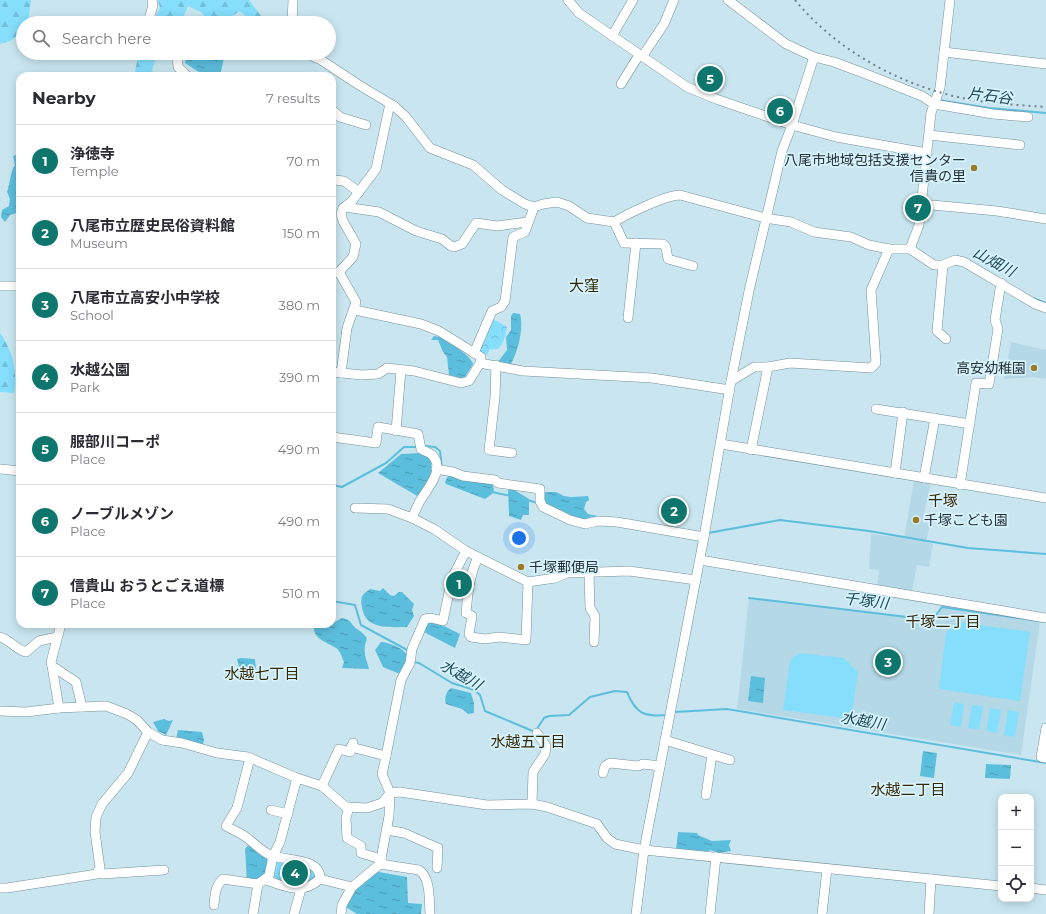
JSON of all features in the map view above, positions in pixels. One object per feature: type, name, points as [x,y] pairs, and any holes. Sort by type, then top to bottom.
[{"type":"street","points":[[150,16],[153,5],[152,0]]},
{"type":"street","points":[[292,16],[293,0]]},
{"type":"street","points":[[568,0],[579,13],[687,87],[792,125],[836,137],[927,153]]},
{"type":"street","points":[[612,36],[633,0]]},
{"type":"street","points":[[621,84],[664,24],[674,0]]},
{"type":"street","points":[[728,0],[786,44],[814,57],[834,62],[922,96],[934,104],[994,114],[1028,117]]},
{"type":"street","points":[[910,249],[919,225],[931,113],[940,88],[950,0]]},
{"type":"street","points":[[944,52],[1046,64]]},
{"type":"street","points":[[636,914],[644,850],[705,534],[731,385],[765,218],[782,151],[814,57]]},
{"type":"street","points":[[177,60],[178,67],[183,72]]},
{"type":"street","points":[[321,60],[394,106],[406,118],[430,148],[473,165],[502,190],[525,204],[534,207],[557,202],[569,206],[587,218],[614,222],[633,210],[646,207],[675,195],[680,195],[765,218],[791,222],[814,232],[851,237],[869,245],[890,249],[910,249],[934,265],[943,265],[955,260],[964,262],[1000,282],[1034,304],[1046,308]]},
{"type":"street","points":[[355,310],[421,324],[439,331],[480,357],[480,363],[468,381],[461,383],[414,371],[387,368],[378,374],[362,376],[337,372],[347,328],[355,310],[356,302],[336,272],[353,257],[356,244],[343,221],[341,214],[376,169],[389,108],[394,106]]},
{"type":"street","points":[[336,114],[340,117],[366,125]]},
{"type":"street","points":[[929,135],[1020,145]]},
{"type":"street","points":[[336,180],[344,181],[359,192]]},
{"type":"street","points":[[921,204],[997,211],[1046,219]]},
{"type":"street","points":[[345,207],[379,212],[416,231],[442,238],[454,247],[462,244],[476,223],[497,226],[527,222]]},
{"type":"street","points":[[474,353],[492,311],[501,307],[504,301],[512,257],[513,237],[525,232],[527,222],[534,207]]},
{"type":"street","points":[[614,222],[624,243],[663,244],[666,247],[668,259],[693,266]]},
{"type":"street","points":[[628,318],[636,243]]},
{"type":"street","points":[[480,363],[523,371],[652,378],[731,385],[754,367],[768,367],[790,363],[813,363],[871,368],[876,363],[871,290],[890,249]]},
{"type":"street","points":[[943,265],[936,331],[946,339]]},
{"type":"street","points":[[960,485],[976,383],[989,384],[998,329],[995,320],[1000,282]]},
{"type":"street","points":[[0,286],[16,286]]},
{"type":"street","points":[[496,365],[495,397],[489,450],[512,453]]},
{"type":"street","points":[[751,450],[768,367]]},
{"type":"street","points":[[396,430],[401,370]]},
{"type":"street","points":[[876,409],[904,412],[970,424]]},
{"type":"street","points":[[895,473],[904,412]]},
{"type":"street","points":[[924,478],[935,418]]},
{"type":"street","points":[[336,438],[376,443],[378,427],[418,434],[421,449],[432,455],[436,462],[436,469],[433,482],[421,500],[412,518]]},
{"type":"street","points":[[721,444],[751,450],[801,456],[834,464],[1046,498]]},
{"type":"street","points":[[0,469],[16,471]]},
{"type":"street","points":[[436,469],[453,472],[463,476],[495,480],[498,483],[540,489],[540,501],[543,507],[570,520],[585,524],[598,521],[617,522],[705,534]]},
{"type":"street","points":[[355,508],[388,509],[412,518],[434,529],[466,551],[528,582],[555,578],[567,573],[629,571],[696,580]]},
{"type":"street","points":[[341,914],[342,905],[352,887],[381,861],[390,816],[390,793],[382,774],[401,680],[410,663],[412,649],[425,619],[431,618],[443,621],[454,574],[466,551]]},
{"type":"street","points":[[478,557],[470,579],[466,613],[472,616],[469,634],[471,637],[485,639],[499,637],[526,640],[528,582]]},
{"type":"street","points":[[700,560],[1046,618]]},
{"type":"street","points":[[589,572],[590,608],[595,616],[594,642]]},
{"type":"street","points":[[454,574],[470,579]]},
{"type":"street","points":[[59,708],[51,662],[60,628]]},
{"type":"street","points":[[0,637],[9,641],[21,651],[26,652],[39,642],[57,637]]},
{"type":"street","points":[[52,666],[76,682],[82,707]]},
{"type":"street","points":[[0,711],[26,712],[59,708],[106,706],[138,720],[148,732],[162,740],[182,742],[217,753],[250,758],[297,778],[322,786],[346,807],[367,808],[382,803],[390,793],[400,792],[487,805],[532,804],[547,807],[597,824],[607,838],[615,844],[644,850],[998,886]]},
{"type":"street","points":[[1046,728],[1041,757],[1046,758]]},
{"type":"street","points":[[0,888],[97,874],[100,868],[95,832],[96,817],[102,804],[128,773],[148,732]]},
{"type":"street","points":[[532,804],[533,772],[545,754],[546,746],[537,734]]},
{"type":"street","points":[[665,740],[730,760]]},
{"type":"street","points":[[322,786],[339,749],[350,752],[352,745],[386,756]]},
{"type":"street","points":[[706,795],[712,754]]},
{"type":"street","points":[[214,905],[216,890],[223,879],[262,882],[287,888],[301,889],[314,885],[320,879],[318,869],[307,862],[273,856],[253,845],[243,835],[226,826],[236,808],[250,758]]},
{"type":"street","points":[[603,773],[605,766],[610,763],[638,766],[643,764],[660,766]]},
{"type":"street","points":[[253,914],[262,882],[269,876],[273,856],[280,842],[297,778]]},
{"type":"street","points":[[349,807],[346,818],[348,838],[361,846],[360,853],[381,861],[419,870],[424,873],[430,914]]},
{"type":"street","points":[[271,810],[288,814]]},
{"type":"street","points":[[387,830],[404,833],[438,848],[437,868]]},
{"type":"street","points":[[710,914],[716,857]]},
{"type":"street","points":[[822,914],[827,869]]},
{"type":"street","points":[[98,871],[102,874],[164,870]]},
{"type":"street","points":[[320,879],[352,887]]},
{"type":"street","points":[[929,914],[931,879]]},
{"type":"street","points":[[1034,888],[1046,890]]},
{"type":"street","points":[[294,914],[301,889]]},
{"type":"shaded area","points":[[1011,342],[1046,350],[1046,379],[1034,377],[1004,379]]},
{"type":"shaded area","points":[[914,481],[931,483],[922,522],[930,524],[926,542],[933,544],[929,567],[917,565],[912,592],[877,587],[879,570],[869,569],[871,534],[904,538]]},
{"type":"shaded area","points":[[749,598],[932,620],[942,607],[1040,622],[1021,755],[737,709]]},
{"type":"green space","points":[[0,0],[31,0],[29,16],[16,16],[16,37],[10,41],[0,44]]},
{"type":"green space","points":[[158,0],[249,0],[261,16],[245,16],[240,11],[232,16],[204,16],[201,12],[188,6],[184,16],[156,16],[160,8]]},
{"type":"green space","points":[[137,60],[155,60],[152,71],[154,72],[135,72]]},
{"type":"green space","points":[[490,319],[507,327],[499,348],[490,349],[487,355],[478,350]]},
{"type":"green space","points":[[0,333],[8,346],[13,362],[15,377],[14,393],[0,392]]},
{"type":"green space","points":[[957,622],[1030,632],[1020,701],[939,689],[946,633]]},
{"type":"green space","points":[[799,653],[844,658],[858,672],[851,719],[783,710],[790,661]]},
{"type":"green space","points":[[954,702],[964,704],[961,727],[950,725]]},
{"type":"green space","points":[[972,705],[983,706],[979,730],[968,728]]},
{"type":"green space","points":[[990,708],[1001,710],[997,733],[986,731]]},
{"type":"green space","points":[[1008,710],[1019,712],[1015,737],[1004,735]]},
{"type":"green space","points":[[279,858],[314,869],[316,878],[304,886],[272,879],[274,866]]},
{"type":"water","points":[[186,60],[223,60],[221,72],[199,72],[185,63]]},
{"type":"water","points":[[16,155],[16,213],[10,215],[5,222],[1,217],[2,210],[9,206],[10,199],[7,192],[15,165],[13,156]]},
{"type":"water","points":[[513,313],[520,314],[521,320],[521,333],[516,353],[511,364],[498,362],[507,350],[506,337],[511,330],[511,316]]},
{"type":"water","points":[[434,336],[440,337],[468,356],[473,364],[465,377],[460,378],[449,375],[447,357],[438,340],[431,340]]},
{"type":"water","points":[[401,454],[424,454],[431,460],[432,473],[419,497],[378,473]]},
{"type":"water","points":[[449,474],[492,483],[494,490],[492,494],[485,499],[446,484],[445,482]]},
{"type":"water","points":[[511,488],[529,499],[529,515],[523,515],[521,520],[509,516],[508,490]]},
{"type":"water","points":[[544,492],[556,492],[564,496],[571,497],[588,496],[589,500],[586,502],[584,509],[592,519],[574,517],[547,504],[545,501]]},
{"type":"water","points":[[383,588],[390,595],[394,596],[399,592],[402,592],[414,604],[412,610],[414,616],[407,627],[379,626],[368,620],[364,614],[361,602],[363,595],[370,589],[380,591]]},
{"type":"water","points":[[342,618],[350,621],[365,636],[367,640],[365,655],[369,669],[342,668],[344,662],[339,650],[320,639],[315,633],[314,628],[336,628],[336,621]]},
{"type":"water","points":[[434,621],[460,634],[455,648],[422,631],[425,623]]},
{"type":"water","points":[[381,642],[398,647],[407,656],[407,663],[400,674],[383,667],[375,650]]},
{"type":"water","points":[[237,659],[255,659],[256,669],[240,670]]},
{"type":"water","points":[[751,676],[765,678],[763,703],[748,701]]},
{"type":"water","points":[[451,688],[471,693],[474,703],[474,713],[468,714],[462,709],[446,704],[446,695]]},
{"type":"water","points":[[164,719],[169,721],[173,720],[166,735],[158,731],[153,722]]},
{"type":"water","points":[[178,730],[202,732],[204,740],[203,745],[176,739]]},
{"type":"water","points":[[923,751],[937,753],[934,778],[920,776]]},
{"type":"water","points":[[986,764],[1011,765],[1010,779],[985,778]]},
{"type":"water","points":[[678,832],[697,833],[698,835],[712,841],[731,840],[729,845],[731,851],[719,853],[710,850],[707,852],[676,850]]},
{"type":"water","points":[[249,844],[269,857],[268,870],[260,881],[247,882],[245,849]]},
{"type":"water","points":[[377,869],[379,872],[407,877],[408,903],[422,904],[421,914],[357,914],[344,906],[349,894]]},
{"type":"waterway","name":"片石谷","points":[[939,100],[989,108],[1046,113]]},
{"type":"waterway","name":"山畑川","points":[[1033,298],[1046,303]]},
{"type":"waterway","points":[[425,446],[435,447],[440,451],[442,468]]},
{"type":"waterway","points":[[336,486],[342,487],[386,463],[404,447],[418,447]]},
{"type":"waterway","points":[[492,492],[511,496]]},
{"type":"waterway","points":[[527,500],[538,503]]},
{"type":"waterway","points":[[587,515],[598,517]]},
{"type":"waterway","points":[[708,533],[780,520],[869,531],[968,548],[1046,554]]},
{"type":"waterway","name":"千塚川","points":[[749,598],[932,620],[942,607],[1046,622]]},
{"type":"waterway","name":"水越川","points":[[336,602],[355,605],[361,625],[409,651]]},
{"type":"waterway","name":"水越川","points":[[413,662],[419,663],[452,683],[474,690],[480,695],[485,711],[535,732],[544,718],[549,716],[569,715],[590,697],[615,691],[627,692],[634,705],[642,712],[652,715],[667,715]]},
{"type":"waterway","name":"水越川","points":[[675,712],[727,709],[1046,763]]},
{"type":"railway","points":[[795,0],[812,19],[831,36],[851,51],[895,76],[943,93],[967,99],[1046,107]]},
{"type":"place","name":"服部川コーポ","points":[[710,79]]},
{"type":"place","name":"ノーブルメゾン","points":[[780,111]]},
{"type":"place","name":"八尾市地域包括支援センター 信貴の里","points":[[974,168]]},
{"type":"place","name":"信貴山 おうとごえ道標","points":[[918,208]]},
{"type":"place","name":"高安幼稚園","points":[[1034,368]]},
{"type":"place","name":"八尾市立歴史民俗資料館","points":[[674,511]]},
{"type":"place","name":"千塚こども園","points":[[916,520]]},
{"type":"place","name":"千塚郵便局","points":[[521,567]]},
{"type":"place","name":"浄徳寺","points":[[459,584]]},
{"type":"place","name":"八尾市立高安小中学校","points":[[888,662]]},
{"type":"place","name":"水越公園","points":[[295,873]]},
{"type":"district","name":"大窪","points":[[584,286]]},
{"type":"district","name":"千塚","points":[[943,501]]},
{"type":"district","name":"千塚二丁目","points":[[943,622]]},
{"type":"district","name":"水越七丁目","points":[[262,674]]},
{"type":"district","name":"水越五丁目","points":[[528,742]]},
{"type":"district","name":"水越二丁目","points":[[908,790]]}]
